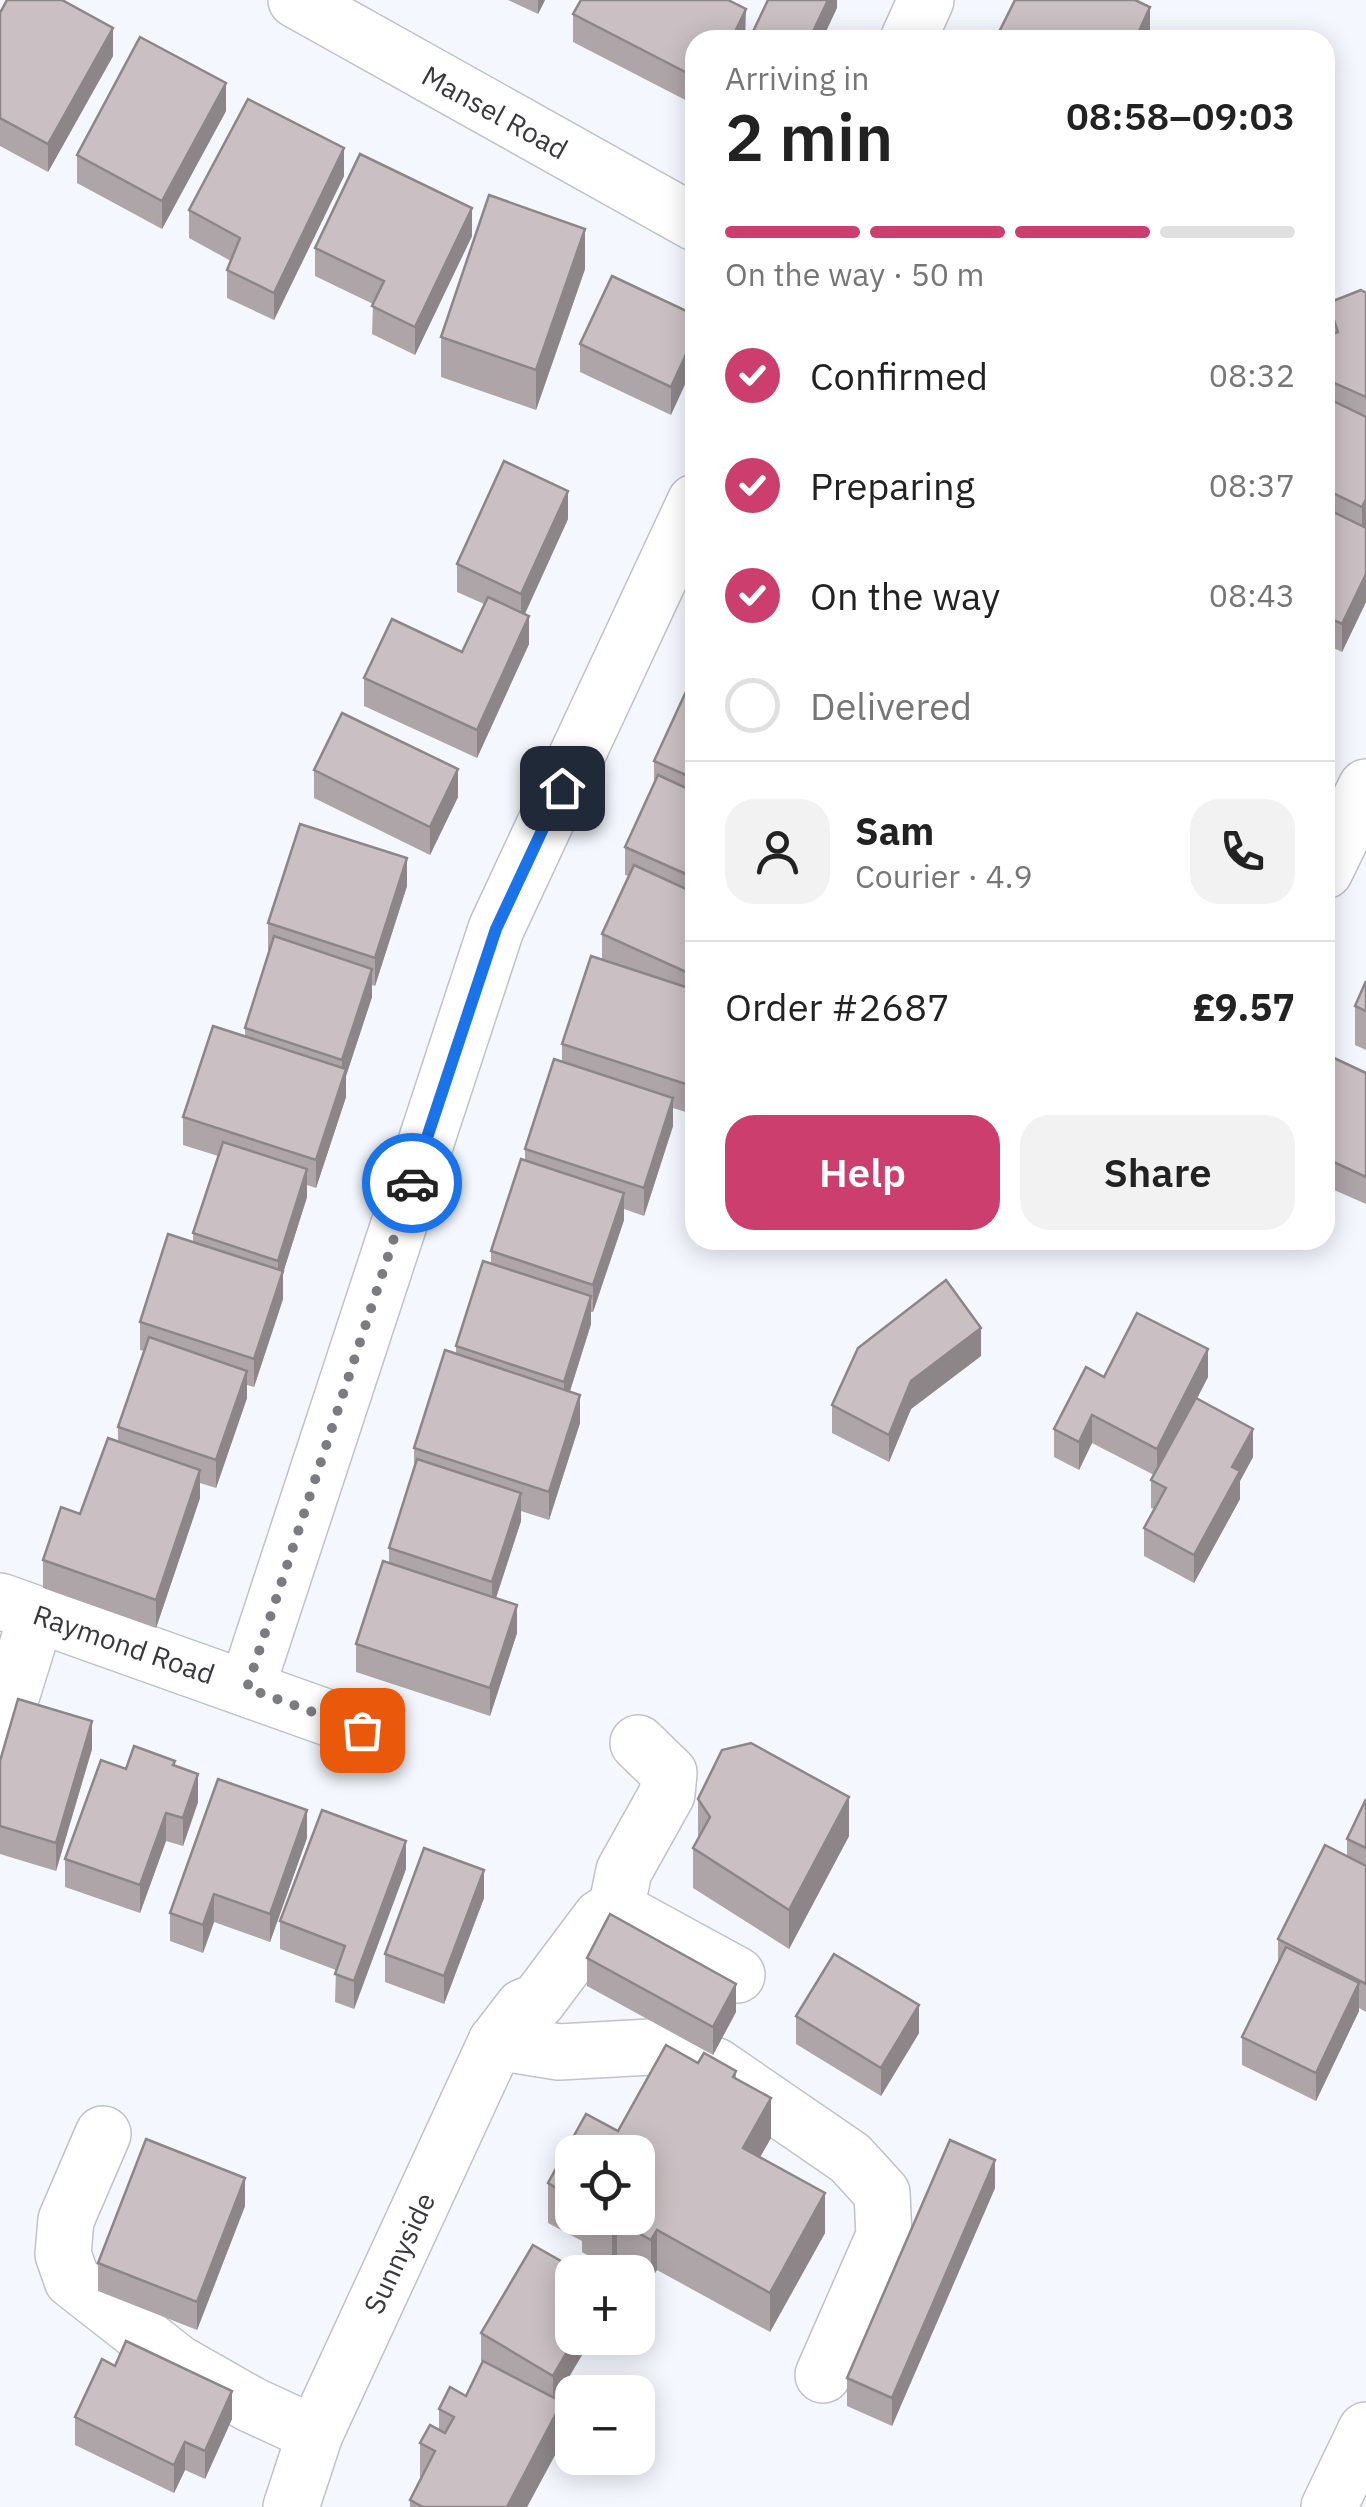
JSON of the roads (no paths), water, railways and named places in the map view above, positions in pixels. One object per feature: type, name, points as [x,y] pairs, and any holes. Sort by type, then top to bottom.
[{"type":"street","name":"Mansel Road","points":[[296,0],[685,217]]},
{"type":"street","points":[[912,30],[926,0]]},
{"type":"street","name":"Raymond Road","points":[[247,1688],[496,929],[685,523]]},
{"type":"street","points":[[1335,851],[1366,787]]},
{"type":"street","points":[[0,1733],[18,1607]]},
{"type":"street","name":"Raymond Road","points":[[18,1607],[362,1730]]},
{"type":"street","points":[[616,1909],[624,1870],[667,1794],[668,1772],[638,1743]]},
{"type":"street","points":[[616,1909],[737,1975]]},
{"type":"street","points":[[616,1909],[601,1917],[538,2002],[509,2024],[559,2052],[669,2046],[716,2066],[850,2158],[882,2193],[884,2236],[823,2375]]},
{"type":"street","name":"Sunnyside","points":[[291,2507],[316,2434],[509,2024]]},
{"type":"street","points":[[103,2134],[66,2220],[62,2254],[72,2280],[178,2363],[252,2406],[316,2434]]},
{"type":"street","points":[[1329,2507],[1366,2430]]}]
